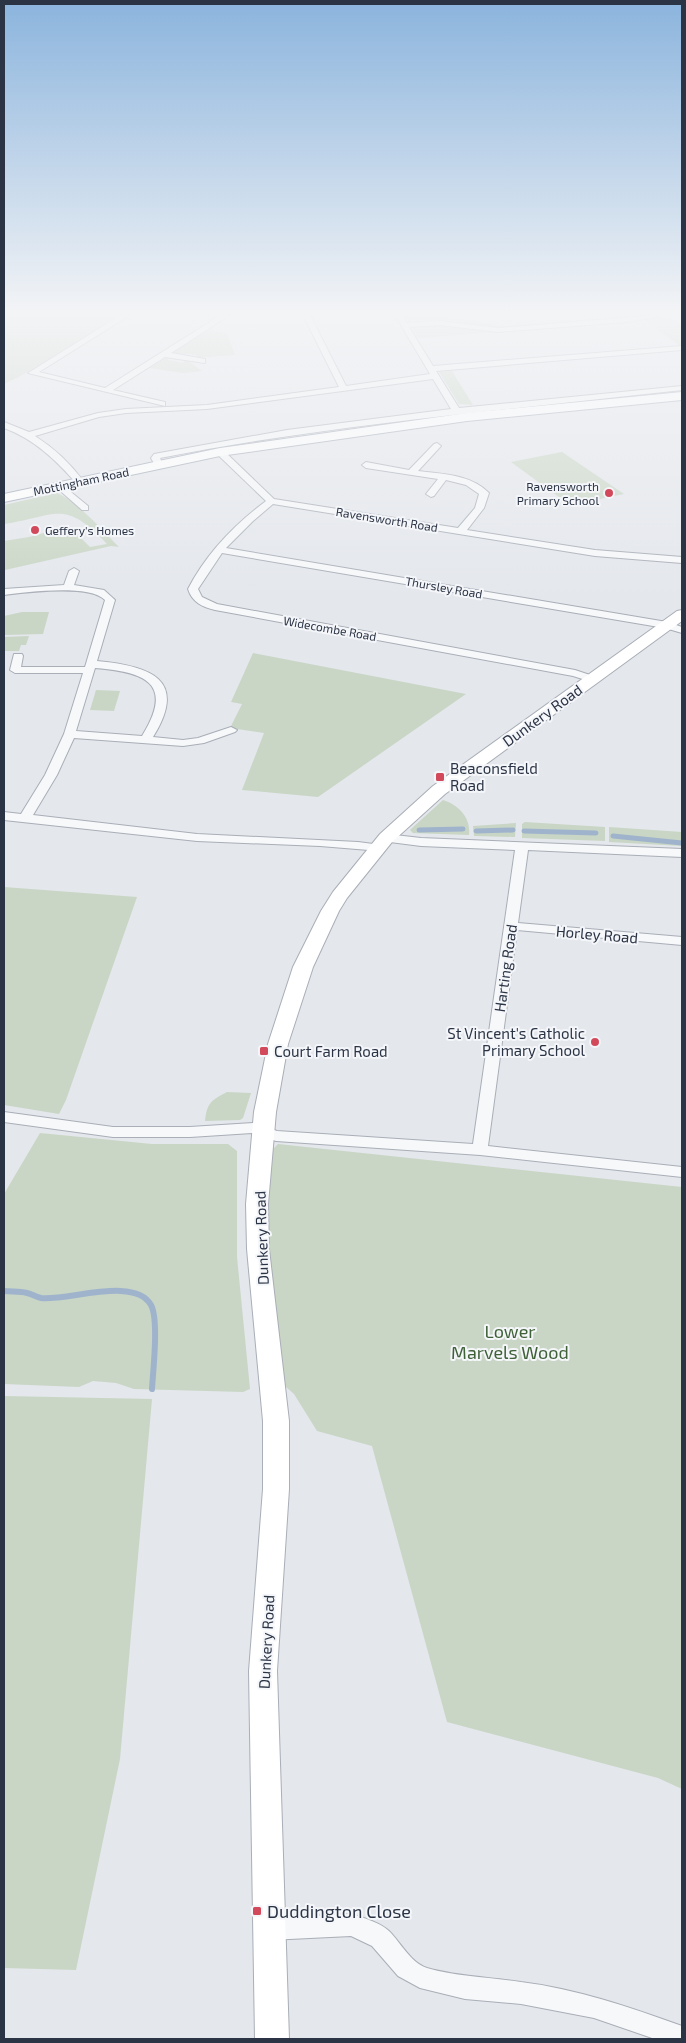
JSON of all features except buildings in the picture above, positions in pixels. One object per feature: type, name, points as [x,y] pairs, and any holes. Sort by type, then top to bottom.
[{"type":"main road","name":"Mottingham Road","points":[[4,498],[220,452],[467,417],[535,410]]},
{"type":"street","points":[[98,415],[106,410]]},
{"type":"street","points":[[30,435],[98,415],[128,410]]},
{"type":"street","points":[[159,465],[155,458],[157,456],[193,449],[279,434],[453,410]]},
{"type":"street","points":[[4,425],[30,435],[45,445],[80,482]]},
{"type":"street","points":[[411,473],[437,446]]},
{"type":"street","points":[[220,452],[272,501]]},
{"type":"street","points":[[366,465],[470,483],[484,493],[485,498],[461,531]]},
{"type":"street","points":[[431,494],[443,478]]},
{"type":"street","points":[[60,486],[85,508]]},
{"type":"street","name":"Ravensworth Road","points":[[272,501],[573,549],[630,557],[682,560]]},
{"type":"street","name":"Widecombe Road","points":[[272,501],[253,514],[201,575],[193,589],[197,599],[210,605],[565,671],[592,679]]},
{"type":"street","points":[[573,549],[580,541]]},
{"type":"street","name":"Thursley Road","points":[[221,550],[674,628]]},
{"type":"street","points":[[68,588],[74,571]]},
{"type":"street","points":[[4,592],[22,589],[68,588],[100,591],[110,600],[70,734],[51,775],[25,818]]},
{"type":"street","name":"Dunkery Road","points":[[272,2039],[263,1671],[276,1489],[276,1421],[258,1249],[257,1204],[263,1132],[278,1044],[303,967],[320,929],[339,896],[381,843],[438,790],[592,679],[674,628],[682,614]]},
{"type":"street","points":[[18,656],[15,670],[120,665],[150,676],[162,688],[164,703],[145,741]]},
{"type":"street","points":[[70,734],[183,743],[200,741],[231,730]]},
{"type":"street","points":[[216,736],[226,744]]},
{"type":"street","points":[[4,816],[224,840],[355,844],[421,842],[682,853]]},
{"type":"street","name":"Harting Road","points":[[480,1150],[522,846]]},
{"type":"street","name":"Horley Road","points":[[511,926],[682,941]]},
{"type":"street","points":[[4,1117],[113,1132],[253,1128],[276,1136],[480,1150],[682,1172]]},
{"type":"street","points":[[269,1929],[352,1926],[367,1930],[380,1938],[406,1968],[420,1977],[466,1988],[521,1993],[594,2007],[682,2037]]},
{"type":"green space","points":[[562,452],[624,494],[570,505],[511,462]]},
{"type":"green space","points":[[57,493],[73,503],[119,547],[111,546],[5,570],[4,541],[29,537],[69,526],[90,547],[107,544],[80,520],[69,515],[49,515],[4,524],[4,505]]},
{"type":"green space","points":[[22,612],[49,612],[43,634],[4,635],[4,616]]},
{"type":"green space","points":[[29,636],[26,645],[21,645],[19,651],[4,651],[4,637]]},
{"type":"green space","points":[[253,653],[466,694],[318,797],[242,790],[264,733],[230,728],[242,704],[231,702]]},
{"type":"green space","points":[[96,690],[120,691],[114,711],[90,710]]},
{"type":"green space","points":[[443,800],[454,805],[463,813],[468,823],[469,835],[413,833],[410,830],[412,828]]},
{"type":"green space","points":[[525,822],[605,827],[605,841],[522,838],[522,824]]},
{"type":"green space","points":[[516,823],[515,837],[474,836],[473,826]]},
{"type":"green space","points":[[609,827],[682,832],[682,846],[609,842]]},
{"type":"green space","points":[[4,887],[137,897],[66,1100],[59,1114],[4,1105]]},
{"type":"green space","points":[[227,1092],[251,1093],[243,1118],[240,1120],[205,1121],[211,1102]]},
{"type":"green space","points":[[40,1133],[152,1144],[228,1144],[237,1151],[237,1257],[250,1389],[243,1392],[134,1389],[116,1383],[93,1381],[79,1387],[4,1384],[4,1194]]},
{"type":"green space","name":"Lower Marvels Wood","points":[[278,1144],[682,1187],[682,1789],[658,1778],[447,1722],[372,1446],[317,1431],[294,1394],[277,1379],[265,1265],[270,1152]]},
{"type":"green space","points":[[4,1396],[152,1399],[120,1759],[76,1970],[4,1968]]},
{"type":"waterway","points":[[419,830],[463,829]]},
{"type":"waterway","points":[[476,831],[513,830]]},
{"type":"waterway","points":[[524,831],[596,833]]},
{"type":"waterway","points":[[613,836],[682,843]]},
{"type":"waterway","points":[[4,1291],[24,1292],[41,1298],[116,1291],[131,1292],[143,1296],[151,1305],[155,1322],[152,1389]]},
{"type":"place","name":"Ravensworth Primary School","points":[[609,493]]},
{"type":"place","name":"Geffery's Homes","points":[[35,530]]},
{"type":"place","name":"Beaconsfield Road","points":[[440,777]]},
{"type":"place","name":"St Vincent's Catholic Primary School","points":[[595,1042]]},
{"type":"place","name":"Court Farm Road","points":[[264,1051]]},
{"type":"place","name":"Duddington Close","points":[[257,1911]]}]
